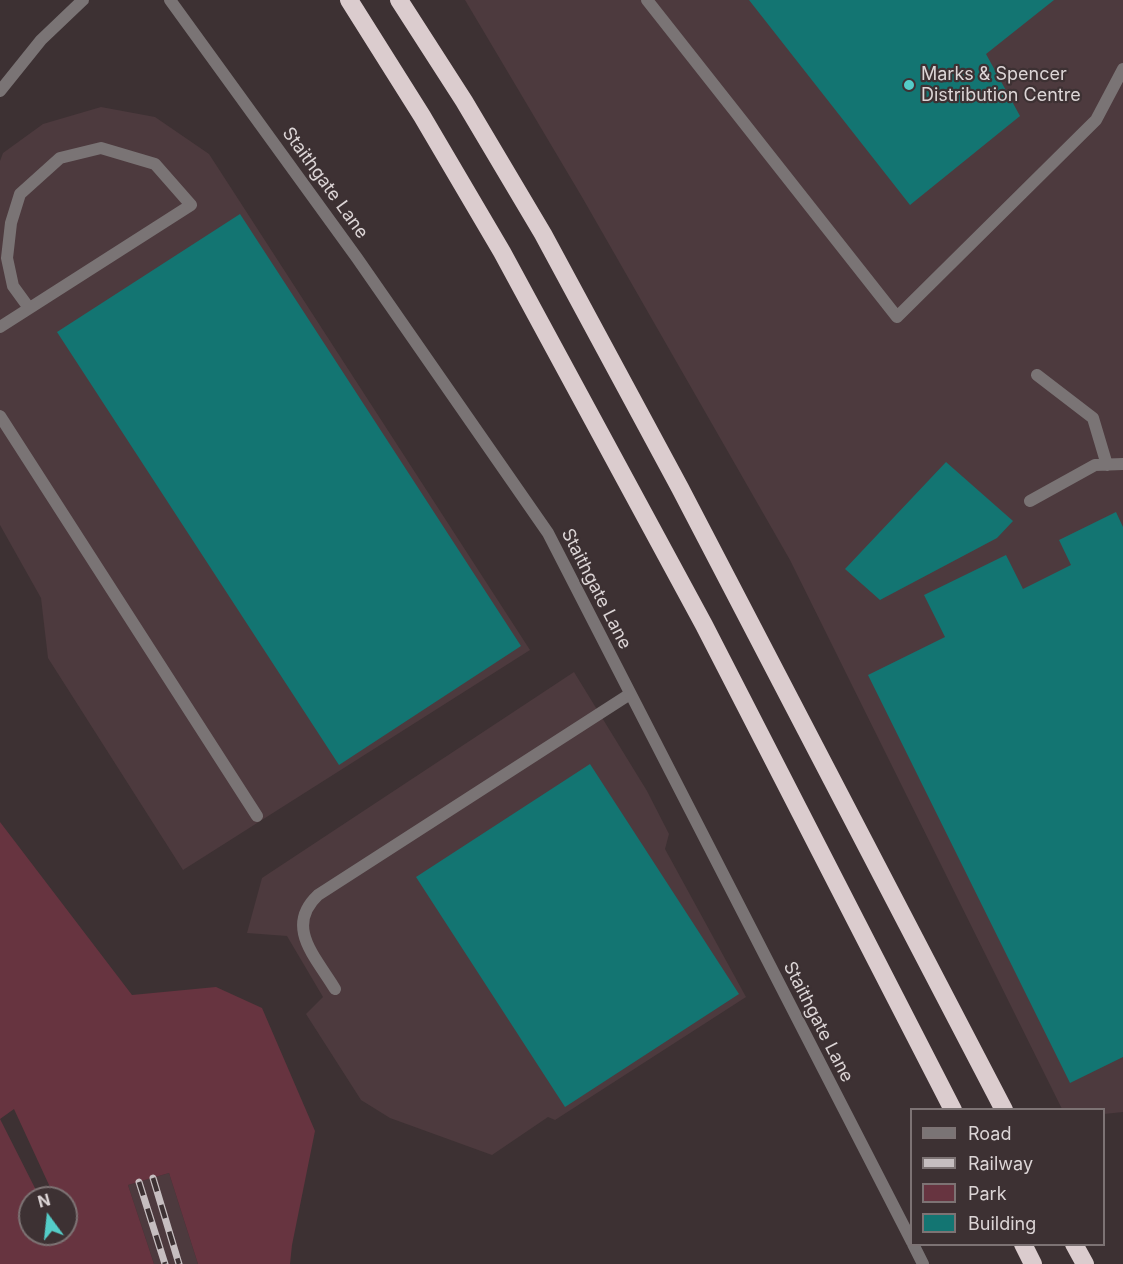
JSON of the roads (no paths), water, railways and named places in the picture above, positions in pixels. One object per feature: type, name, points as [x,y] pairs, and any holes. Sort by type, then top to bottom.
[{"type":"highway","points":[[349,0],[422,116],[502,252],[704,625],[952,1108]]},
{"type":"highway","points":[[399,0],[464,101],[543,234],[691,509],[1003,1108]]},
{"type":"highway","points":[[1024,1246],[1033,1264]]},
{"type":"highway","points":[[1075,1246],[1085,1264]]},
{"type":"street","points":[[0,91],[41,40],[83,0]]},
{"type":"street","name":"Staithgate Lane","points":[[170,0],[357,258],[548,533],[910,1240]]},
{"type":"street","points":[[647,0],[897,317],[1096,120],[1123,69]]},
{"type":"street","points":[[0,327],[190,205],[155,164],[101,148],[60,158],[21,194],[11,223],[6,254],[13,286],[29,308]]},
{"type":"street","points":[[1037,375],[1093,418],[1107,465]]},
{"type":"street","points":[[0,416],[257,816]]},
{"type":"street","points":[[1030,501],[1095,465],[1123,464]]},
{"type":"street","points":[[335,989],[306,941],[302,928],[305,909],[311,901],[630,694]]},
{"type":"street","name":"Staithgate Lane","points":[[913,1246],[923,1264]]},
{"type":"railway","points":[[153,1178],[179,1264]]},
{"type":"railway","points":[[139,1182],[165,1264]]},
{"type":"place","name":"Marks & Spencer Distribution Centre","points":[[909,85]]}]
